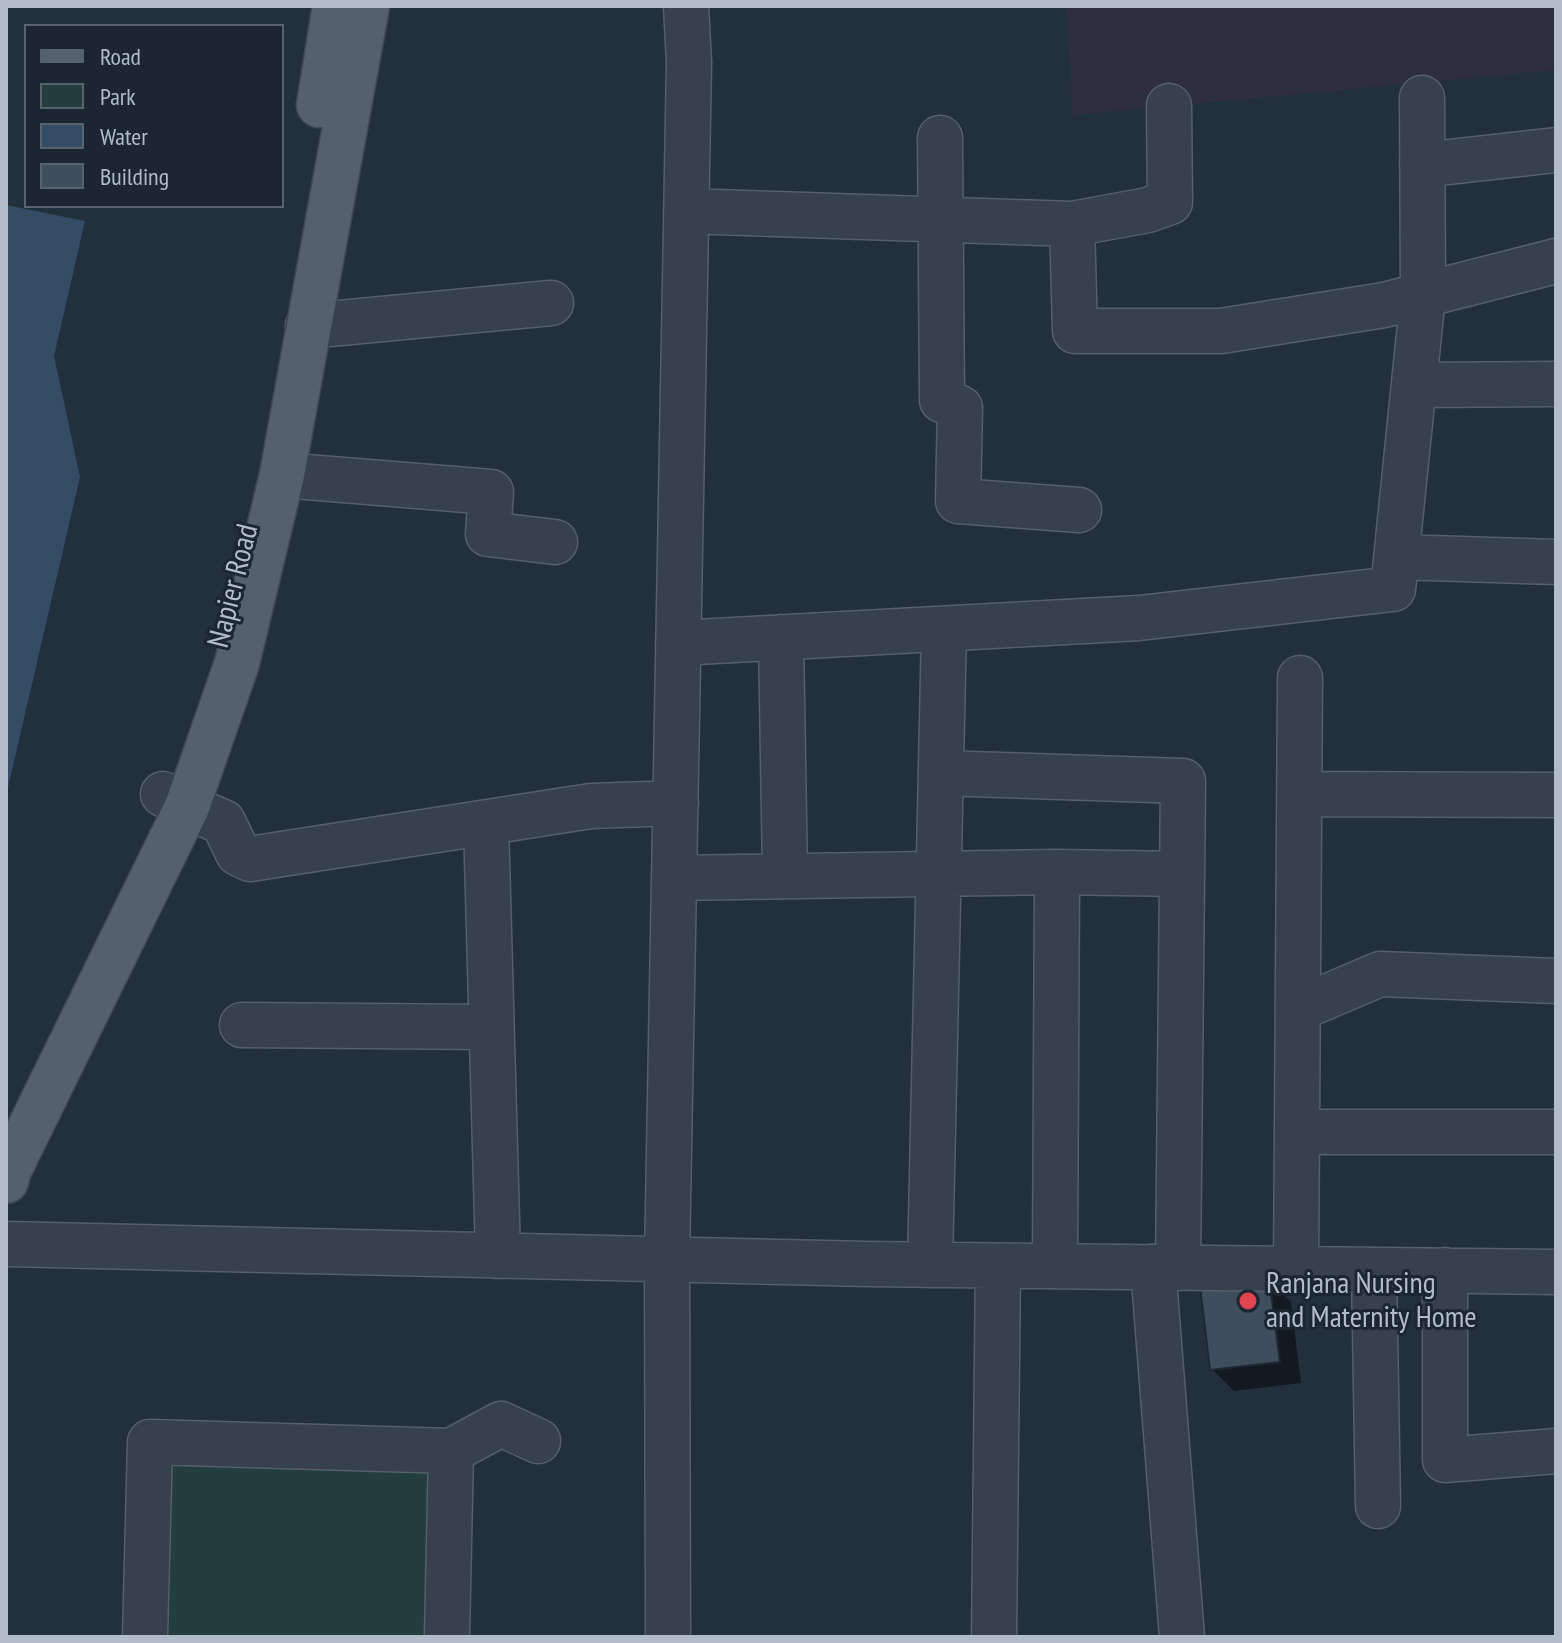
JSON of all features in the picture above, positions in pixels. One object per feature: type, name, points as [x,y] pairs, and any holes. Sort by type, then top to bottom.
[{"type":"main road","name":"Napier Road","points":[[6,1128],[126,888],[175,801],[247,548],[335,6]]},
{"type":"main road","points":[[6,1181],[237,663],[282,475],[367,6]]},
{"type":"street","points":[[668,1637],[667,1260],[689,62],[686,6]]},
{"type":"street","points":[[678,643],[1139,618],[1393,589],[1423,295],[1422,98]]},
{"type":"street","points":[[686,211],[1072,224],[1148,210],[1170,202],[1169,106]]},
{"type":"street","points":[[940,138],[942,400],[960,408],[958,501],[1079,510]]},
{"type":"street","points":[[1422,165],[1556,150]]},
{"type":"street","points":[[1072,224],[1075,331],[1221,331],[1384,305],[1556,261]]},
{"type":"street","points":[[308,326],[551,303]]},
{"type":"street","points":[[1415,385],[1556,384]]},
{"type":"street","points":[[282,475],[491,492],[488,534],[555,542]]},
{"type":"street","points":[[1397,557],[1556,562]]},
{"type":"street","points":[[930,1265],[944,629]]},
{"type":"street","points":[[781,637],[785,876]]},
{"type":"street","points":[[1296,1269],[1300,678]]},
{"type":"street","points":[[941,773],[1183,781],[1166,1268],[1182,1637]]},
{"type":"street","points":[[1299,794],[1556,795]]},
{"type":"street","points":[[175,801],[223,822],[238,853],[250,859],[591,806],[676,803]]},
{"type":"street","points":[[486,823],[498,1256]]},
{"type":"street","points":[[674,878],[1057,872],[1182,874]]},
{"type":"street","points":[[1055,1266],[1057,872]]},
{"type":"street","points":[[1298,1009],[1380,974],[1556,981]]},
{"type":"street","points":[[242,1025],[491,1027]]},
{"type":"street","points":[[1297,1132],[1556,1132]]},
{"type":"street","points":[[6,1244],[930,1265],[1556,1272]]},
{"type":"street","points":[[994,1637],[998,1266]]},
{"type":"street","points":[[1374,1270],[1378,1506]]},
{"type":"street","points":[[1445,1270],[1445,1460],[1556,1451]]},
{"type":"street","points":[[145,1637],[150,1442],[451,1451],[501,1424],[538,1441]]},
{"type":"street","points":[[447,1637],[451,1451]]},
{"type":"shaded area","points":[[1066,6],[1556,6],[1556,70],[1073,115]]},
{"type":"green space","points":[[171,1462],[431,1465],[429,1637],[169,1637]]},
{"type":"water","points":[[6,205],[85,221],[54,356],[80,477],[6,796]]},
{"type":"building","points":[[1269,1278],[1280,1362],[1210,1370],[1200,1286]]},
{"type":"place","name":"Ranjana Nursing and Maternity Home","points":[[1248,1301]]}]
